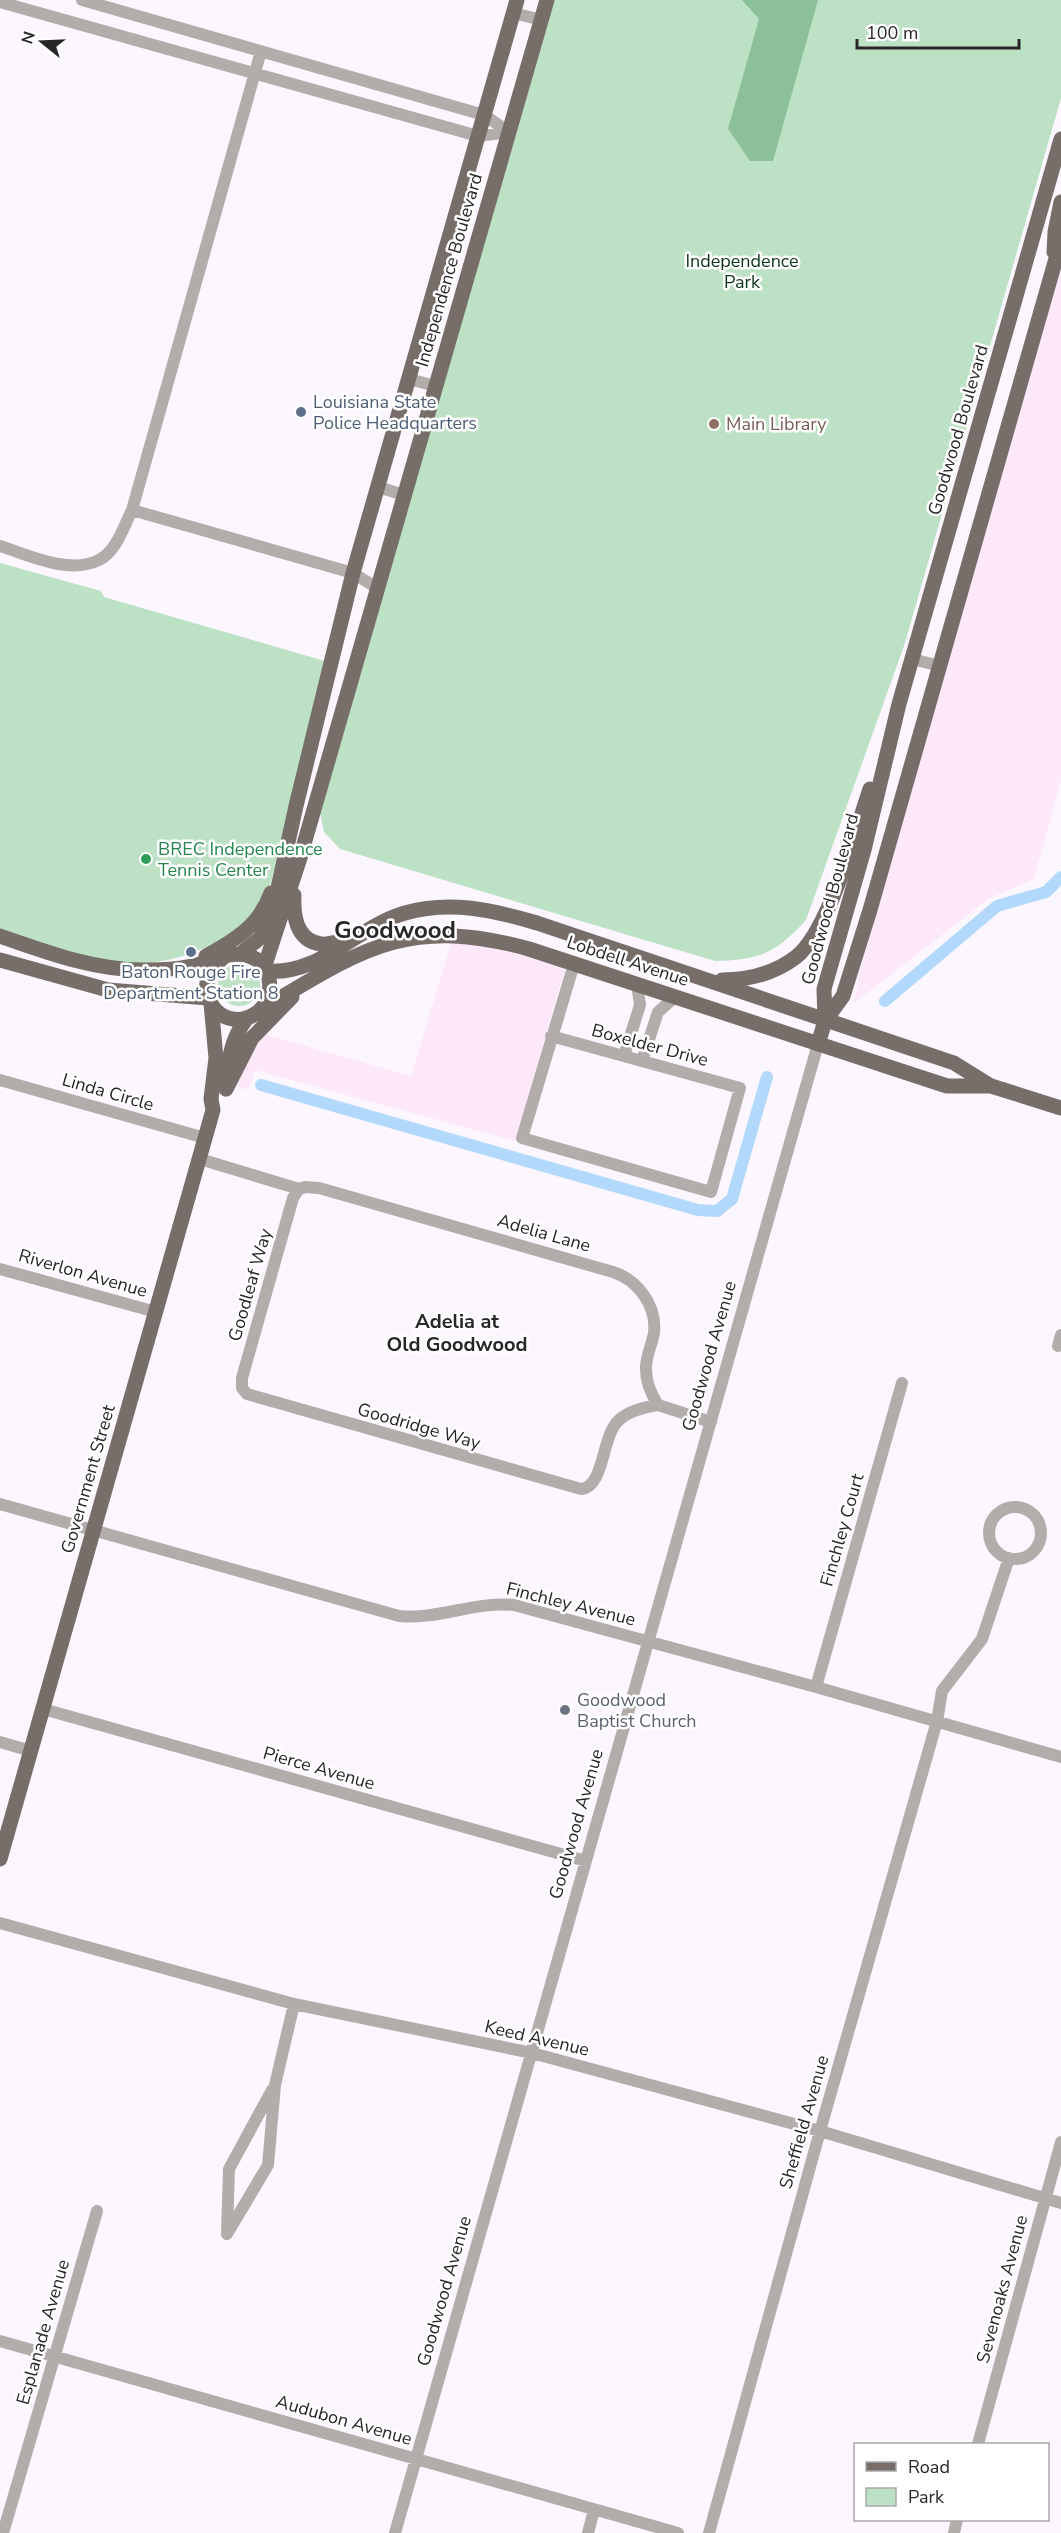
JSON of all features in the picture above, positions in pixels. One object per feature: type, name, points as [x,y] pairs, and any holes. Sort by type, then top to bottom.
[{"type":"main road","name":"Independence Boulevard","points":[[294,880],[547,0]]},
{"type":"main road","name":"Independence Boulevard","points":[[283,866],[353,573],[515,7]]},
{"type":"main road","name":"Goodwood Boulevard","points":[[825,1021],[824,989],[864,850],[899,704],[1061,139]]},
{"type":"main road","points":[[1054,264],[1055,232],[1061,202]]},
{"type":"main road","name":"Goodwood Boulevard","points":[[825,1021],[843,996],[870,910],[1061,241]]},
{"type":"main road","points":[[997,368],[1007,371],[1012,380],[1006,432]]},
{"type":"main road","points":[[710,980],[740,980],[771,971],[797,956],[822,922],[899,704]]},
{"type":"main road","points":[[864,850],[860,894],[870,910]]},
{"type":"main road","points":[[240,954],[260,938],[269,923],[283,866]]},
{"type":"main road","points":[[193,966],[237,938],[254,922],[268,900],[283,866]]},
{"type":"main road","points":[[294,880],[293,912],[298,928],[303,934],[324,944],[348,940]]},
{"type":"main road","points":[[265,969],[294,880]]},
{"type":"main road","name":"Lobdell Avenue","points":[[265,969],[303,968],[328,955],[348,940],[404,913],[440,907],[465,907],[490,911],[537,923],[954,1063],[991,1086],[1061,1108]]},
{"type":"main road","points":[[404,913],[408,938]]},
{"type":"main road","points":[[529,949],[537,923]]},
{"type":"main road","name":"Lobdell Avenue","points":[[254,1014],[353,956],[408,938],[430,935],[472,936],[529,949],[947,1086],[991,1086]]},
{"type":"main road","points":[[0,936],[81,961],[117,969],[145,970],[193,966],[224,957],[240,954],[255,958],[265,969],[270,987],[269,996],[254,1014],[238,1019],[221,1015],[209,1001],[206,984],[208,975],[224,957]]},
{"type":"main road","points":[[0,960],[108,990],[209,1001]]},
{"type":"main road","points":[[226,1089],[252,1038],[292,997],[298,987]]},
{"type":"main road","points":[[185,997],[205,1014],[214,1029]]},
{"type":"main road","name":"Government Street","points":[[0,1859],[213,1110],[216,1058],[209,1001]]},
{"type":"main road","name":"Government Street","points":[[213,1110],[221,1102],[226,1089],[230,1049],[238,1029],[254,1014]]},
{"type":"main road","name":"Goodwood Avenue","points":[[818,1044],[825,1021]]},
{"type":"street","points":[[82,0],[484,115],[509,132]]},
{"type":"street","points":[[0,2],[478,136],[509,132]]},
{"type":"street","points":[[515,7],[542,20]]},
{"type":"street","points":[[0,546],[73,566],[100,560],[116,544],[132,510],[261,51]]},
{"type":"street","points":[[409,379],[435,386]]},
{"type":"street","points":[[378,487],[404,495]]},
{"type":"street","points":[[132,510],[353,573],[377,588]]},
{"type":"street","points":[[912,659],[940,666]]},
{"type":"street","points":[[551,1036],[574,964]]},
{"type":"street","points":[[624,1056],[640,1005],[637,984]]},
{"type":"street","points":[[642,1061],[658,1012],[675,997]]},
{"type":"street","name":"Boxelder Drive","points":[[551,1036],[624,1056],[740,1088],[711,1192],[522,1138],[551,1036]]},
{"type":"street","name":"Goodwood Avenue","points":[[395,2533],[818,1044]]},
{"type":"street","name":"Linda Circle","points":[[0,1080],[205,1138]]},
{"type":"street","name":"Adelia Lane","points":[[200,1159],[298,1189],[305,1186],[319,1188],[613,1272],[627,1278],[638,1288],[652,1310],[653,1335],[645,1369],[648,1388],[658,1405]]},
{"type":"street","name":"Goodleaf Way","points":[[244,1392],[242,1378],[293,1198],[298,1189]]},
{"type":"street","name":"Riverlon Avenue","points":[[0,1269],[156,1312]]},
{"type":"street","name":"Finchley Court","points":[[816,1687],[902,1383]]},
{"type":"street","name":"Goodridge Way","points":[[244,1392],[253,1397],[573,1489],[586,1489],[595,1481],[608,1437],[615,1424],[636,1411],[658,1405]]},
{"type":"street","points":[[658,1405],[711,1422]]},
{"type":"street","name":"Finchley Avenue","points":[[0,1504],[399,1616],[421,1616],[478,1605],[505,1604],[816,1687],[1061,1757]]},
{"type":"street","points":[[1009,1507],[1021,1507],[1031,1512],[1038,1522],[1041,1533],[1038,1544],[1031,1553],[1020,1558],[1009,1558],[998,1553],[991,1544],[989,1532],[992,1521],[999,1512],[1009,1507]]},
{"type":"street","name":"Sheffield Avenue","points":[[709,2533],[820,2131],[937,1721],[942,1691],[982,1639],[1009,1558]]},
{"type":"street","name":"Pierce Avenue","points":[[43,1709],[586,1861]]},
{"type":"street","points":[[0,1742],[31,1751]]},
{"type":"street","name":"Keed Avenue","points":[[0,1923],[294,2004],[532,2054],[820,2131],[1061,2203]]},
{"type":"street","points":[[275,2085],[229,2169],[227,2234],[268,2165],[275,2085],[294,2004]]},
{"type":"street","name":"Sevenoaks Avenue","points":[[979,2443],[1061,2142]]},
{"type":"street","name":"Esplanade Avenue","points":[[3,2533],[97,2211]]},
{"type":"street","name":"Audubon Avenue","points":[[0,2341],[678,2533]]},
{"type":"street","points":[[588,2533],[594,2510]]},
{"type":"shaded area","points":[[1061,259],[1061,781],[1034,879],[988,899],[853,1004],[867,940]]},
{"type":"shaded area","points":[[452,940],[511,950],[565,968],[515,1141],[259,1071],[254,1071],[249,1090],[235,1086],[263,1034],[411,1076]]},
{"type":"green space","name":"Independence Park","points":[[548,0],[1061,0],[1061,98],[905,643],[806,920],[776,947],[766,953],[744,959],[715,961],[340,849],[324,832],[320,813]]},
{"type":"green space","points":[[742,0],[818,0],[773,161],[750,161],[728,129],[759,19]]},
{"type":"green space","points":[[0,563],[101,591],[104,597],[325,661],[271,883],[259,905],[244,923],[203,949],[155,962],[106,963],[0,932]]},
{"type":"green space","points":[[239,964],[254,970],[260,985],[254,1000],[239,1006],[224,1000],[218,985],[224,970]]},
{"type":"waterway","points":[[885,1001],[997,906],[1046,892],[1061,877]]},
{"type":"waterway","points":[[261,1085],[698,1210],[717,1211],[732,1199],[767,1077]]},
{"type":"place","name":"Louisiana State Police Headquarters","points":[[301,412]]},
{"type":"place","name":"Main Library","points":[[714,424]]},
{"type":"place","name":"BREC Independence Tennis Center","points":[[146,859]]},
{"type":"place","name":"Baton Rouge Fire Department Station 8","points":[[191,952]]},
{"type":"place","name":"Goodwood Baptist Church","points":[[565,1710]]},
{"type":"district","name":"Goodwood","points":[[395,930]]},
{"type":"district","name":"Adelia at Old Goodwood","points":[[457,1332]]}]
